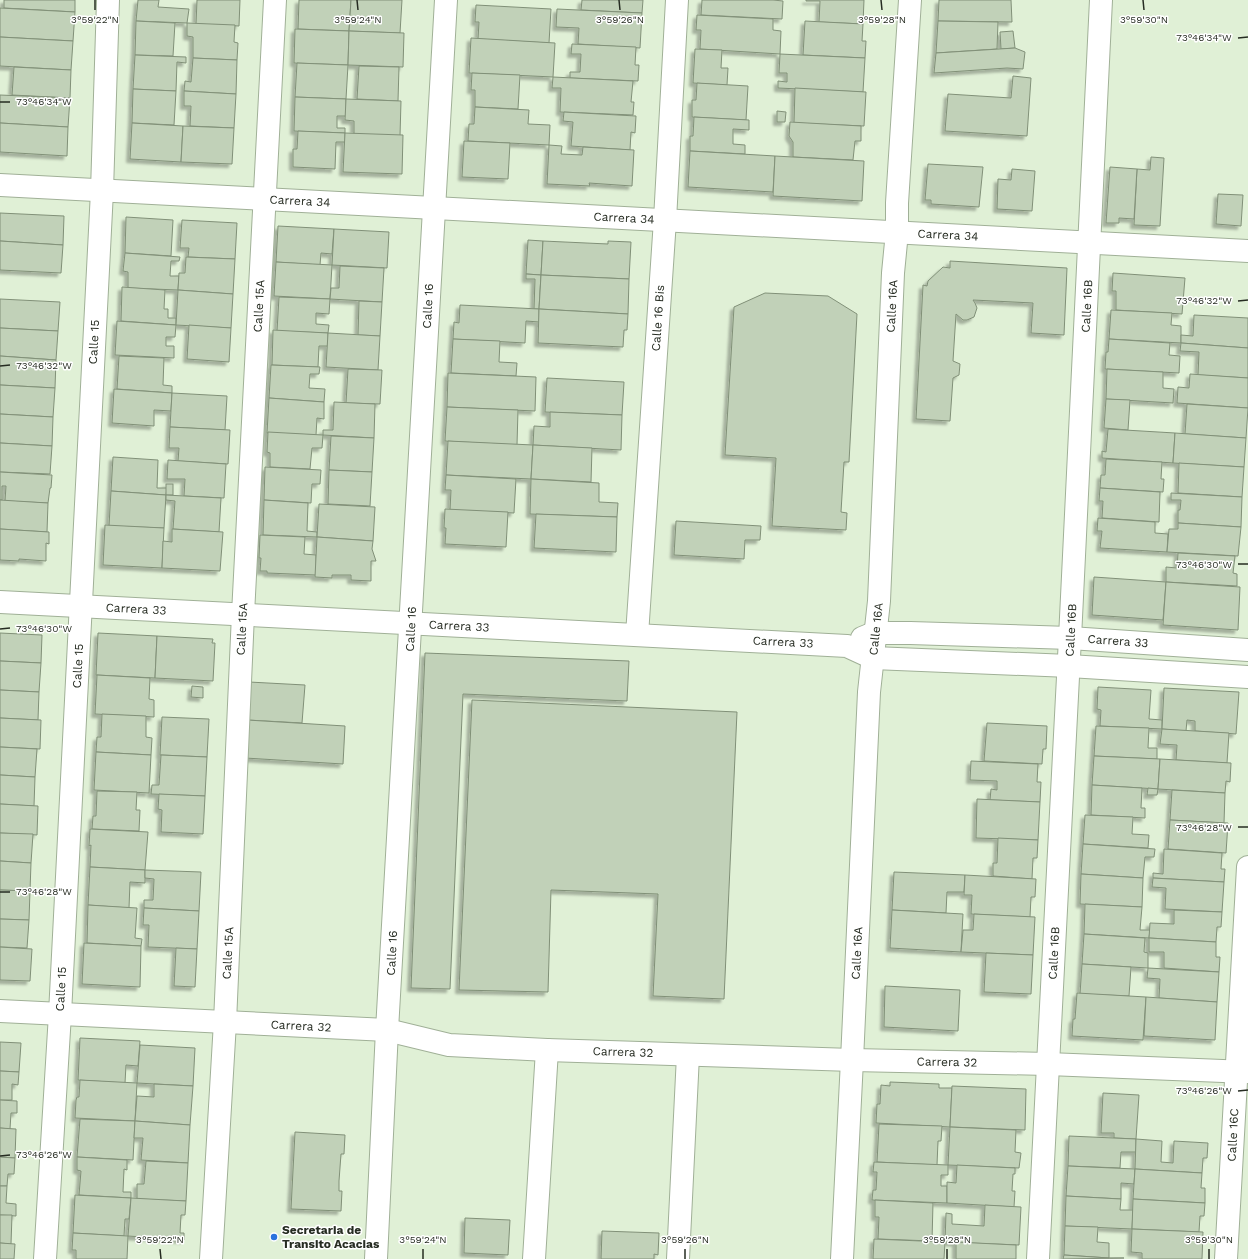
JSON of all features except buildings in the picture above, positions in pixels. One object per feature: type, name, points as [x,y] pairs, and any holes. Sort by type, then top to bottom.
[{"type":"street","name":"Calle 15","points":[[45,1259],[60,1014],[102,190],[108,0]]},
{"type":"street","name":"Calle 15A","points":[[211,1259],[225,1022],[242,614],[265,199],[274,0]]},
{"type":"street","name":"Calle 16","points":[[376,1259],[387,1030],[446,0]]},
{"type":"street","name":"Calle 16 Bis","points":[[637,635],[665,220],[677,0]]},
{"type":"street","name":"Calle 16A","points":[[842,1259],[868,692],[879,601],[893,273],[897,232],[897,203],[910,0]]},
{"type":"street","name":"Calle 16B","points":[[1038,1259],[1069,666],[1101,0]]},
{"type":"street","name":"Carrera 34","points":[[0,185],[1248,251]]},
{"type":"street","name":"Carrera 33","points":[[0,602],[847,646],[873,658],[1069,666],[1248,677]]},
{"type":"street","name":"Carrera 33","points":[[847,646],[874,633],[1070,638],[1248,650]]},
{"type":"street","name":"Calle 16C","points":[[1226,1259],[1242,1072],[1248,867]]},
{"type":"street","name":"Carrera 32","points":[[0,1011],[387,1030],[449,1045],[547,1050],[852,1060],[1048,1064],[1242,1072]]},
{"type":"street","points":[[534,1259],[547,1050]]},
{"type":"street","points":[[678,1259],[688,1055]]},
{"type":"place","name":"Secretaria de Transito Acacias","points":[[274,1237]]}]
